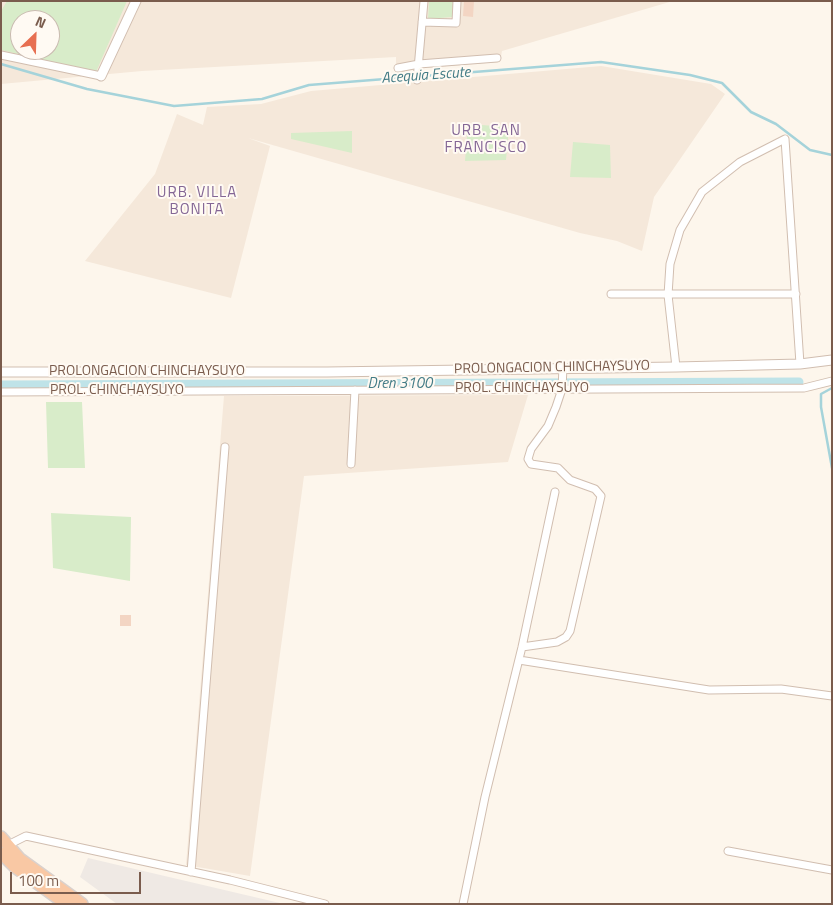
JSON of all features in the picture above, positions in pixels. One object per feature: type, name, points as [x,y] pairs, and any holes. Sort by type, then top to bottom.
[{"type":"highway","points":[[3,845],[15,867],[66,904]]},
{"type":"highway","points":[[3,845],[82,904]]},
{"type":"street","points":[[1,55],[101,76],[136,1]]},
{"type":"street","points":[[418,76],[424,1]]},
{"type":"street","points":[[422,22],[456,23],[457,1]]},
{"type":"street","points":[[398,68],[418,64],[497,58]]},
{"type":"street","points":[[676,367],[668,295],[670,264],[680,230],[702,192],[740,162],[785,139],[800,364]]},
{"type":"street","points":[[611,294],[796,294]]},
{"type":"street","name":"PROLONGACION CHINCHAYSUYO","points":[[1,372],[563,371],[800,364],[832,360]]},
{"type":"street","points":[[522,647],[557,642],[570,632],[600,505],[601,496],[595,489],[570,480],[558,468],[531,464],[528,459],[531,449],[548,426],[562,388],[563,371]]},
{"type":"street","name":"PROL. CHINCHAYSUYO","points":[[1,392],[804,388],[832,381]]},
{"type":"street","points":[[351,464],[355,390]]},
{"type":"street","points":[[190,872],[225,447]]},
{"type":"street","points":[[463,904],[485,797],[522,647],[555,492]]},
{"type":"street","points":[[519,660],[709,690],[781,690],[832,696]]},
{"type":"street","points":[[3,845],[26,836],[325,904]]},
{"type":"street","points":[[728,851],[832,870]]},
{"type":"street","points":[[1,863],[15,867]]},
{"type":"shaded area","points":[[1,1],[673,1],[502,51],[500,62],[396,70],[396,57],[142,71],[1,84]]},
{"type":"shaded area","points":[[601,66],[711,84],[725,94],[654,197],[642,251],[617,241],[580,233],[248,138],[270,146],[231,298],[85,261],[155,174],[177,114],[203,125],[207,107],[261,104],[311,91]]},
{"type":"shaded area","points":[[528,395],[508,462],[304,476],[250,876],[186,865],[224,396]]},
{"type":"shaded area","points":[[88,858],[284,904],[117,904],[80,877]]},
{"type":"green space","points":[[7,1],[127,1],[96,72],[44,60],[60,60],[60,10],[10,10],[10,52],[1,50],[1,11]]},
{"type":"green space","points":[[429,1],[453,1],[452,17],[428,19]]},
{"type":"green space","points":[[468,124],[509,127],[506,160],[465,161]]},
{"type":"green space","points":[[352,131],[352,153],[291,139],[291,133]]},
{"type":"green space","points":[[573,142],[610,145],[611,178],[570,177]]},
{"type":"green space","points":[[46,402],[82,402],[85,468],[48,468]]},
{"type":"green space","points":[[51,513],[131,517],[130,581],[53,568]]},
{"type":"building","points":[[464,1],[474,1],[473,17],[463,16]]},
{"type":"building","points":[[120,615],[131,615],[131,626],[120,626]]},
{"type":"waterway","name":"Acequia Escute","points":[[1,64],[87,89],[174,106],[262,99],[309,85],[601,62],[690,75],[722,83],[751,112],[776,124],[810,150],[832,155]]},
{"type":"waterway","name":"Dren 3100","points":[[1,385],[799,382]]},
{"type":"waterway","points":[[832,388],[821,394],[821,407],[832,468]]},
{"type":"district","name":"URB. SAN FRANCISCO","points":[[486,140]]},
{"type":"district","name":"URB. VILLA BONITA","points":[[197,202]]}]
